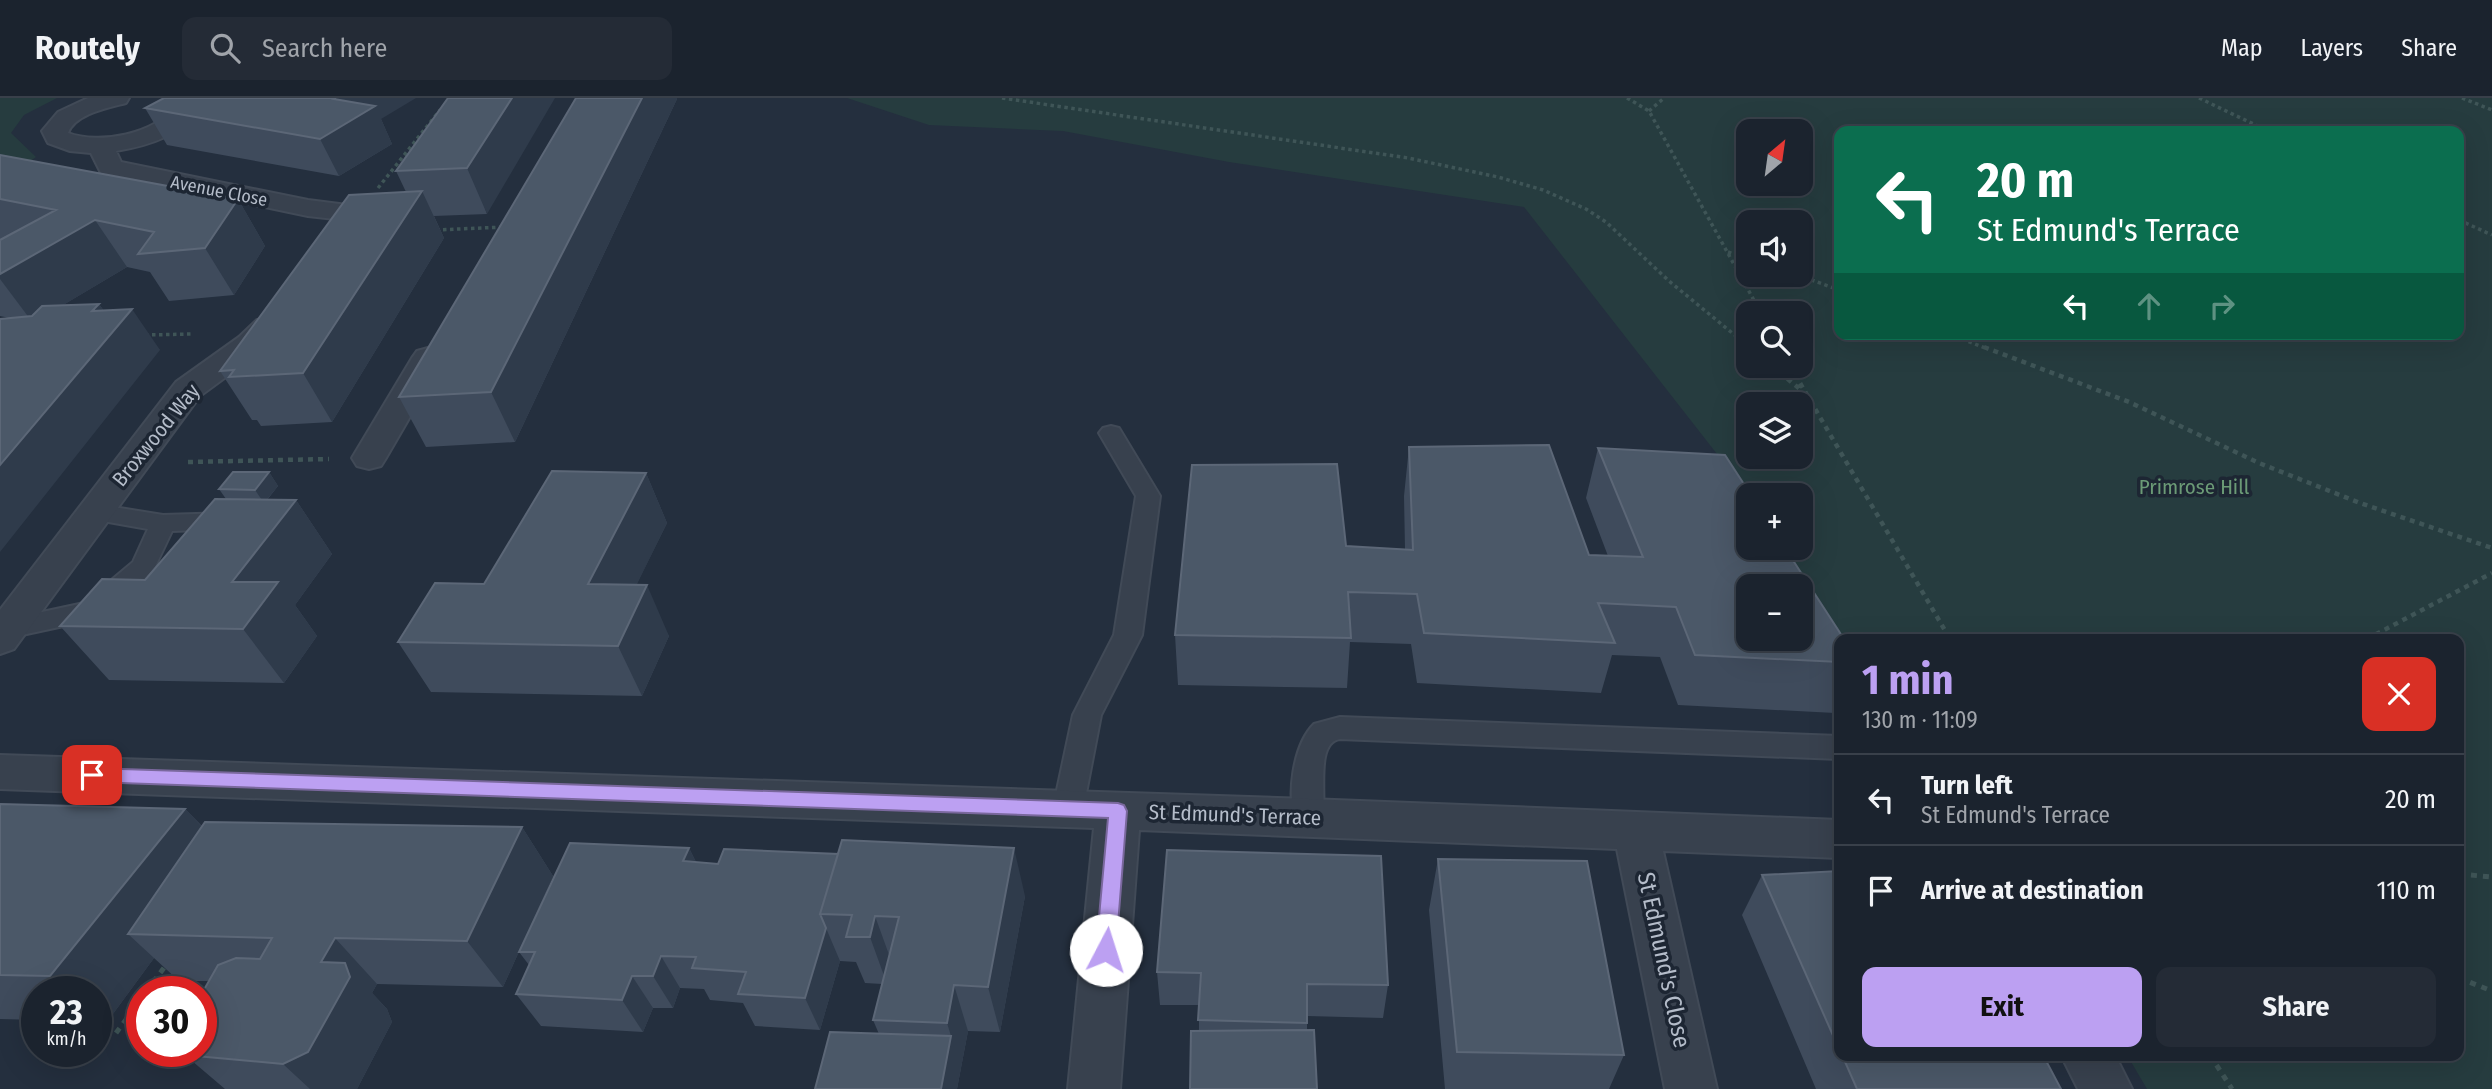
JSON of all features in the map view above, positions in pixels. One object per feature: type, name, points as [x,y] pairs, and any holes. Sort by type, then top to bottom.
[{"type":"street","points":[[117,98],[72,114],[55,131],[57,138],[65,143],[100,145],[124,142],[165,128],[180,119],[190,103]]},
{"type":"street","name":"Avenue Close","points":[[100,145],[110,167],[123,171],[307,208],[353,213]]},
{"type":"street","points":[[327,244],[353,213]]},
{"type":"street","name":"Broxwood Way","points":[[4,633],[188,389],[263,333],[284,304]]},
{"type":"street","points":[[369,458],[444,331]]},
{"type":"street","name":"St Edmund's Terrace","points":[[0,772],[1309,817],[1834,839]]},
{"type":"street","points":[[1094,1089],[1118,811]]},
{"type":"street","name":"St Edmund's Close","points":[[1636,830],[1691,1089]]},
{"type":"street","points":[[2090,1061],[2106,1089]]},
{"type":"lane","points":[[1068,809],[1087,715],[1128,635],[1148,496],[1111,433]]},
{"type":"lane","points":[[95,512],[163,523],[256,521]]},
{"type":"lane","points":[[4,633],[92,611],[143,567],[163,523]]},
{"type":"lane","points":[[1309,817],[1310,762],[1315,743],[1325,731],[1340,728],[1834,748]]},
{"type":"path","points":[[1002,98],[1408,158],[1460,168],[1556,195],[1588,209],[1618,231],[1657,270],[1736,336]]},
{"type":"path","points":[[1627,98],[1649,111],[1754,301]]},
{"type":"path","points":[[1649,111],[1664,98]]},
{"type":"path","points":[[2199,98],[2258,126]]},
{"type":"path","points":[[2462,98],[2492,110]]},
{"type":"path","points":[[353,213],[379,187],[441,108]]},
{"type":"path","points":[[2464,222],[2492,235]]},
{"type":"path","points":[[426,230],[505,227]]},
{"type":"path","points":[[1727,252],[1736,255]]},
{"type":"path","points":[[1813,280],[1834,288]]},
{"type":"path","points":[[138,336],[263,333]]},
{"type":"path","points":[[1965,340],[2129,402],[2259,463],[2360,503],[2492,548]]},
{"type":"path","points":[[1787,378],[1804,392]]},
{"type":"path","points":[[1813,407],[1947,634]]},
{"type":"path","points":[[131,464],[369,458]]},
{"type":"path","points":[[2376,634],[2492,573]]},
{"type":"path","points":[[2464,874],[2492,877]]},
{"type":"path","points":[[158,976],[170,960]]},
{"type":"path","points":[[2464,980],[2492,991]]},
{"type":"path","points":[[116,1032],[126,1019]]},
{"type":"path","points":[[2214,1061],[2232,1089]]},
{"type":"green space","points":[[0,98],[57,98],[24,115],[11,133],[36,157],[22,167],[0,163]]},
{"type":"green space","name":"Primrose Hill","points":[[847,98],[2492,98],[2492,1089],[2147,1089],[2131,1061],[2464,1061],[2464,634],[1836,634],[1813,599],[1813,574],[1797,574],[1788,560],[1813,560],[1813,483],[1740,483],[1524,207],[1229,162],[1063,131],[929,125]]},
{"type":"building","points":[[164,98],[336,98],[334,99],[375,106],[320,139],[145,108]]},
{"type":"building","points":[[448,98],[512,98],[467,168],[396,171]]},
{"type":"building","points":[[576,98],[642,98],[491,392],[399,397]]},
{"type":"building","points":[[0,155],[238,199],[205,248],[138,254],[154,232],[95,220],[0,274],[0,240],[56,210],[0,199]]},
{"type":"building","points":[[422,191],[303,373],[229,377],[234,370],[220,371],[349,195]]},
{"type":"building","points":[[99,304],[92,311],[132,309],[0,465],[0,319],[32,316],[42,306]]},
{"type":"building","points":[[1549,445],[1589,555],[1643,557],[1598,448],[1725,455],[1743,483],[1736,483],[1736,560],[1793,560],[1802,574],[1736,574],[1736,651],[1813,651],[1813,591],[1841,634],[1834,634],[1834,662],[1695,655],[1676,607],[1598,603],[1615,643],[1424,633],[1417,594],[1348,592],[1351,638],[1175,635],[1192,465],[1337,464],[1346,546],[1413,550],[1409,447]]},
{"type":"building","points":[[552,471],[646,473],[588,584],[647,585],[618,646],[398,642],[435,583],[484,584]]},
{"type":"building","points":[[233,472],[269,472],[255,490],[219,489]]},
{"type":"building","points":[[215,499],[296,500],[232,582],[278,582],[243,629],[60,626],[102,579],[145,580]]},
{"type":"building","points":[[0,804],[185,809],[50,976],[0,975]]},
{"type":"building","points":[[205,822],[522,827],[467,941],[335,938],[321,962],[345,963],[350,977],[308,1052],[283,1064],[217,1058],[217,976],[212,976],[218,965],[236,958],[260,959],[272,938],[128,934]]},
{"type":"building","points":[[842,840],[1014,848],[988,987],[954,985],[947,1023],[873,1020],[899,917],[875,916],[870,937],[846,937],[852,915],[820,914]]},
{"type":"building","points":[[570,843],[689,848],[683,861],[718,864],[724,849],[838,854],[820,914],[826,928],[805,998],[738,994],[746,972],[692,968],[696,957],[661,956],[653,976],[632,976],[622,1000],[516,994],[535,952],[519,952]]},
{"type":"building","points":[[1167,850],[1381,856],[1388,985],[1307,984],[1307,1023],[1198,1020],[1201,973],[1157,972]]},
{"type":"building","points":[[1438,859],[1587,861],[1624,1055],[1457,1052]]},
{"type":"building","points":[[1834,871],[1834,1038],[1762,875]]},
{"type":"building","points":[[1314,1030],[1317,1089],[1190,1089],[1191,1031]]},
{"type":"building","points":[[830,1032],[951,1036],[941,1089],[815,1089]]},
{"type":"building","points":[[1845,1061],[2046,1061],[2061,1089],[1857,1089]]},
{"type":"route","points":[[92,775],[1118,811],[1106,950]]}]
